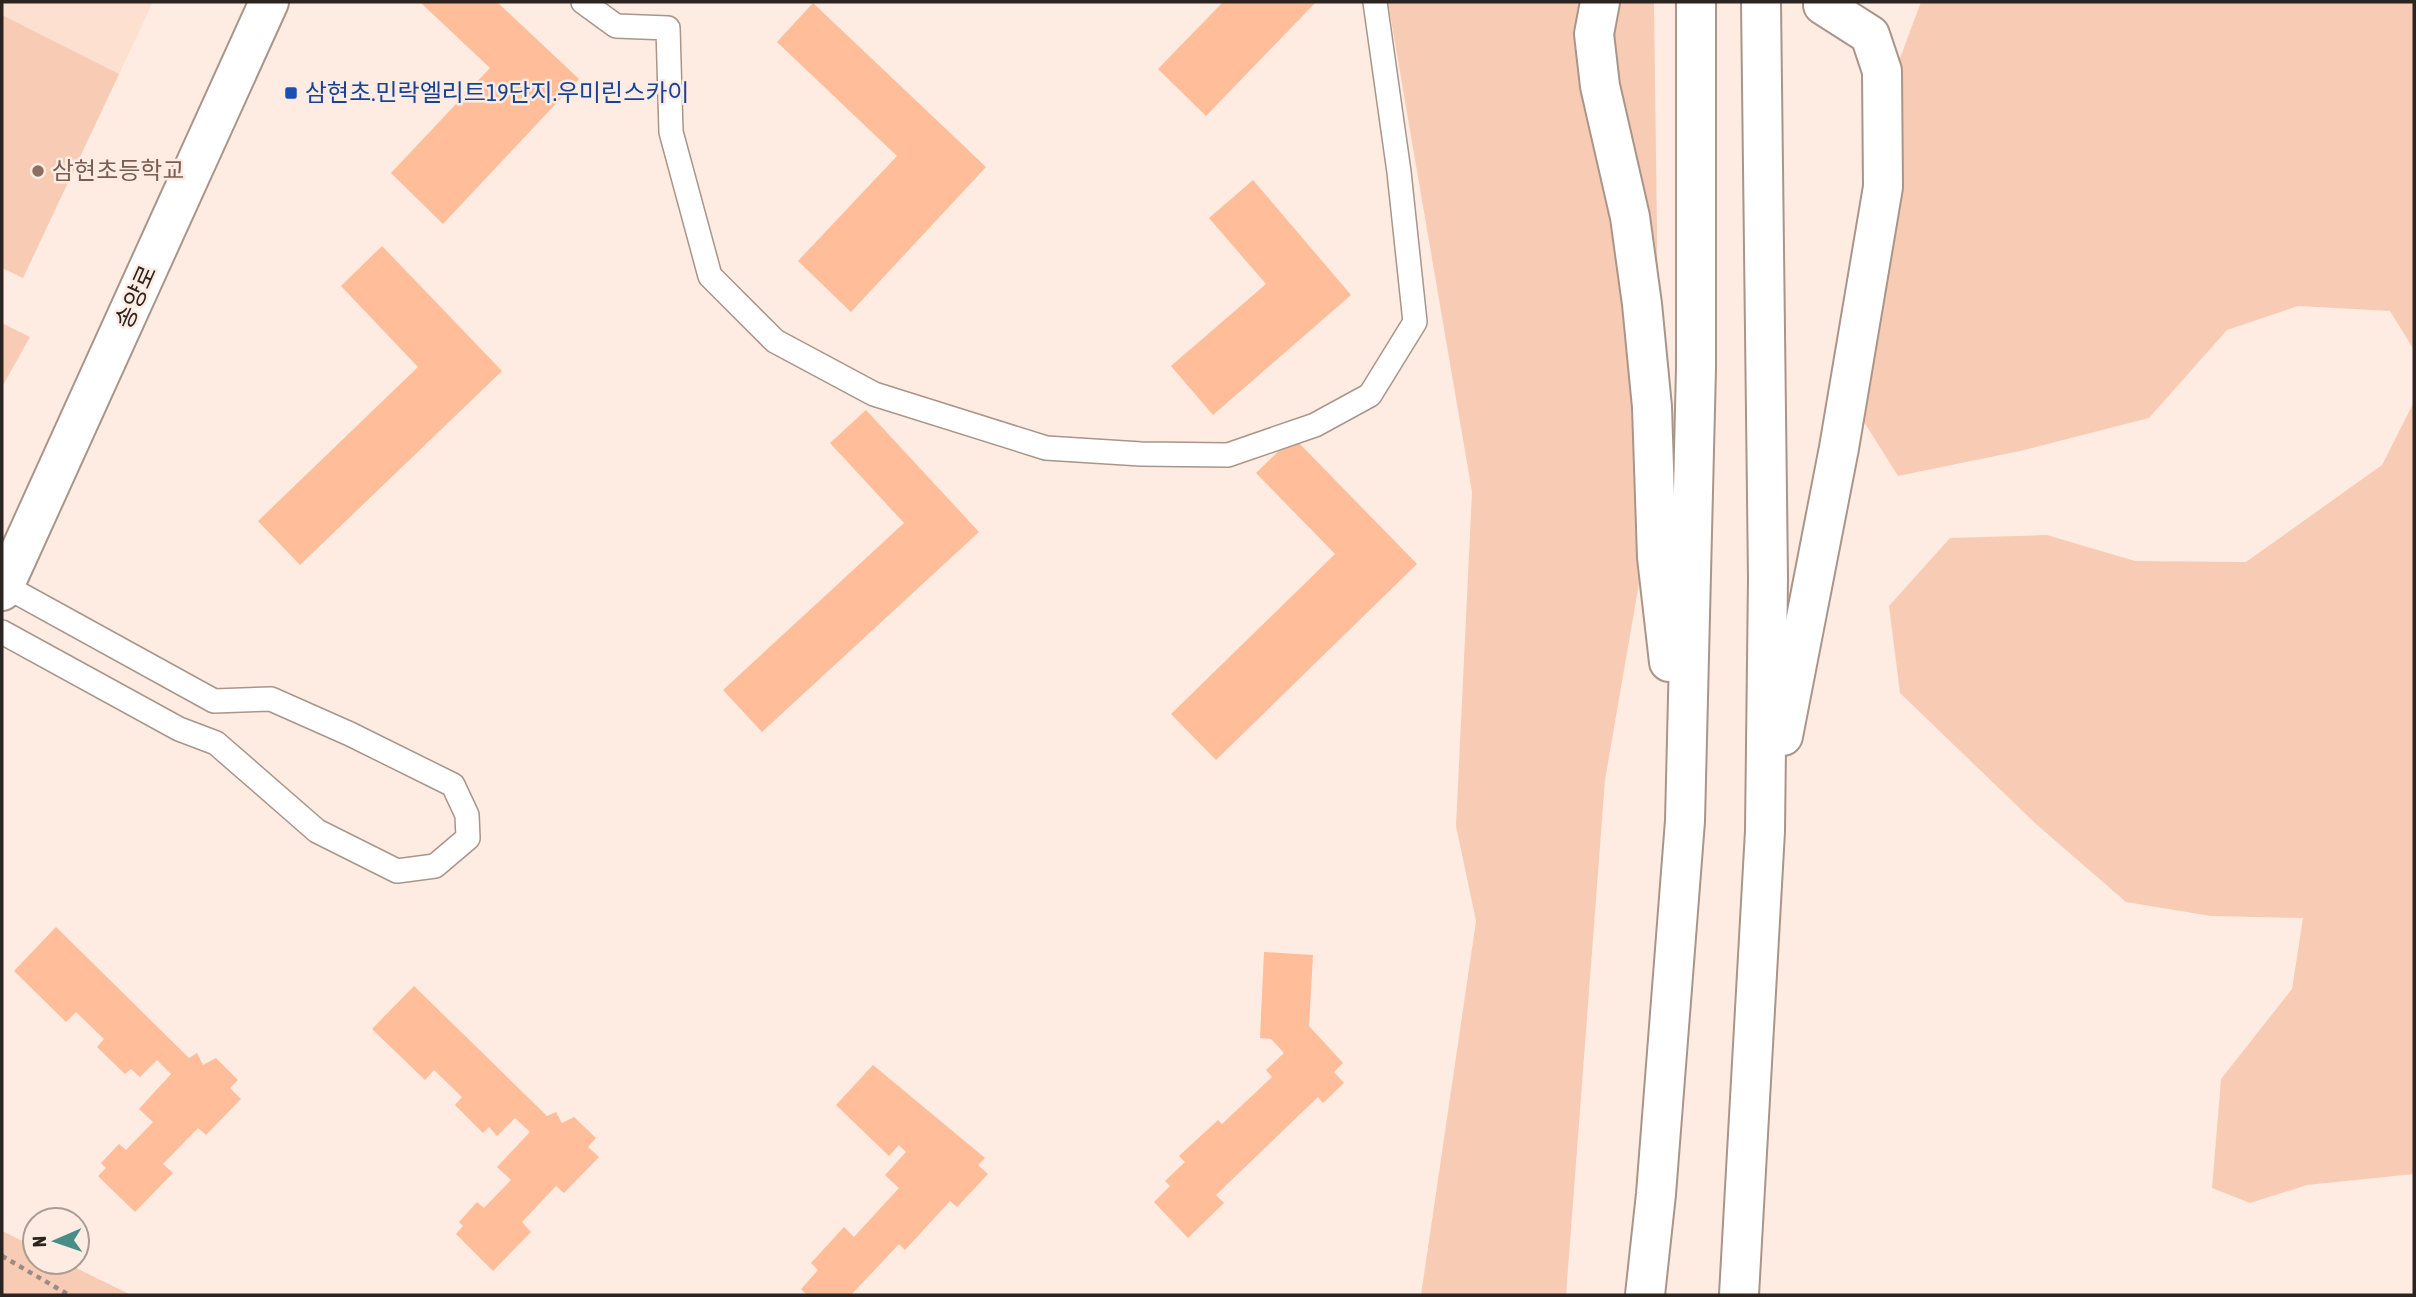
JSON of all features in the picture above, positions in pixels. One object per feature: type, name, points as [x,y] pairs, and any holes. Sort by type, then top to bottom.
[{"type":"main road","name":"송양로","points":[[3,589],[269,2]]},
{"type":"main road","points":[[1600,2],[1594,34],[1600,86],[1630,218],[1642,304],[1652,407],[1657,557],[1685,821]]},
{"type":"main road","points":[[1645,1295],[1656,1194],[1685,821],[1695,382],[1696,2]]},
{"type":"main road","points":[[1739,1295],[1765,831],[1768,578],[1761,2]]},
{"type":"main road","points":[[1765,831],[1839,448],[1883,187],[1882,72],[1870,35],[1823,5]]},
{"type":"main road","points":[[1653,1295],[1656,1194]]},
{"type":"main road","points":[[1746,1195],[1748,1295]]},
{"type":"lane","points":[[583,2],[616,26],[668,28],[671,132],[710,276],[775,341],[874,394],[1046,448],[1141,454],[1228,455],[1315,425],[1370,395],[1415,322],[1399,172],[1375,2]]},
{"type":"lane","points":[[2,632],[179,729],[216,743],[317,831],[397,871],[435,866],[468,838],[467,815],[453,785],[350,734],[271,699],[214,701],[3,589]]},
{"type":"path","points":[[3,1257],[69,1295]]},
{"type":"shaded area","name":"삼현초등학교","points":[[2,2],[153,2],[23,278],[2,268]]},
{"type":"shaded area","points":[[1388,2],[1654,2],[1660,462],[1605,780],[1566,1295],[1421,1295],[1476,921],[1456,826],[1472,492]]},
{"type":"shaded area","points":[[1921,2],[2414,2],[2414,350],[2390,311],[2298,306],[2227,330],[2149,418],[2020,451],[1898,476],[1864,422],[1859,279],[1894,74]]},
{"type":"shaded area","name":"삼현초등학교","points":[[2,15],[119,74],[23,278],[2,268]]},
{"type":"shaded area","points":[[2,323],[30,337],[2,387]]},
{"type":"shaded area","points":[[2414,402],[2414,1174],[2307,1185],[2250,1203],[2212,1188],[2221,1079],[2292,989],[2303,918],[2211,916],[2126,902],[2036,824],[1900,693],[1889,606],[1950,538],[2047,535],[2135,561],[2246,562],[2382,465]]},
{"type":"shaded area","points":[[2,1231],[21,1240],[21,1276],[91,1275],[131,1295],[2,1295]]},
{"type":"building","points":[[420,2],[497,2],[579,79],[443,224],[391,173],[490,68]]},
{"type":"building","points":[[1223,2],[1316,2],[1206,116],[1158,69]]},
{"type":"building","points":[[813,3],[986,167],[851,312],[798,261],[897,156],[777,42]]},
{"type":"building","points":[[1253,180],[1351,295],[1213,415],[1171,366],[1266,284],[1209,218]]},
{"type":"building","points":[[382,246],[502,371],[300,565],[258,521],[418,367],[341,286]]},
{"type":"building","points":[[866,410],[979,532],[762,732],[723,690],[904,523],[830,443]]},
{"type":"building","points":[[1293,437],[1417,564],[1216,760],[1171,714],[1335,554],[1256,473]]},
{"type":"building","points":[[56,927],[189,1058],[197,1053],[203,1065],[216,1058],[238,1080],[230,1088],[241,1099],[206,1135],[198,1128],[163,1164],[173,1173],[135,1212],[98,1176],[106,1168],[101,1163],[119,1144],[126,1150],[153,1122],[139,1109],[171,1074],[157,1060],[140,1077],[131,1069],[125,1074],[97,1047],[104,1039],[76,1012],[66,1022],[14,971]]},
{"type":"building","points":[[1264,952],[1313,955],[1309,1026],[1343,1063],[1334,1072],[1344,1083],[1323,1103],[1318,1097],[1216,1195],[1224,1203],[1188,1238],[1154,1202],[1170,1186],[1165,1181],[1185,1162],[1179,1156],[1218,1120],[1222,1124],[1272,1077],[1266,1070],[1284,1053],[1271,1039],[1260,1038]]},
{"type":"building","points":[[414,986],[547,1116],[556,1112],[562,1123],[574,1117],[596,1138],[588,1147],[599,1157],[564,1193],[556,1186],[522,1222],[531,1232],[493,1271],[456,1234],[463,1226],[459,1222],[477,1202],[484,1208],[511,1180],[497,1167],[530,1132],[515,1118],[497,1136],[489,1127],[483,1133],[455,1105],[462,1097],[434,1070],[425,1080],[372,1029]]},
{"type":"building","points":[[873,1065],[985,1158],[978,1165],[988,1174],[957,1207],[950,1201],[905,1250],[899,1244],[851,1295],[807,1295],[801,1289],[818,1270],[811,1263],[844,1227],[854,1237],[899,1188],[885,1175],[906,1152],[899,1145],[889,1156],[836,1105]]},
{"type":"place","name":"삼현초.민락엘리트19단지.우미린스카이","points":[[291,93]]},
{"type":"place","name":"삼현초등학교","points":[[38,171]]}]
